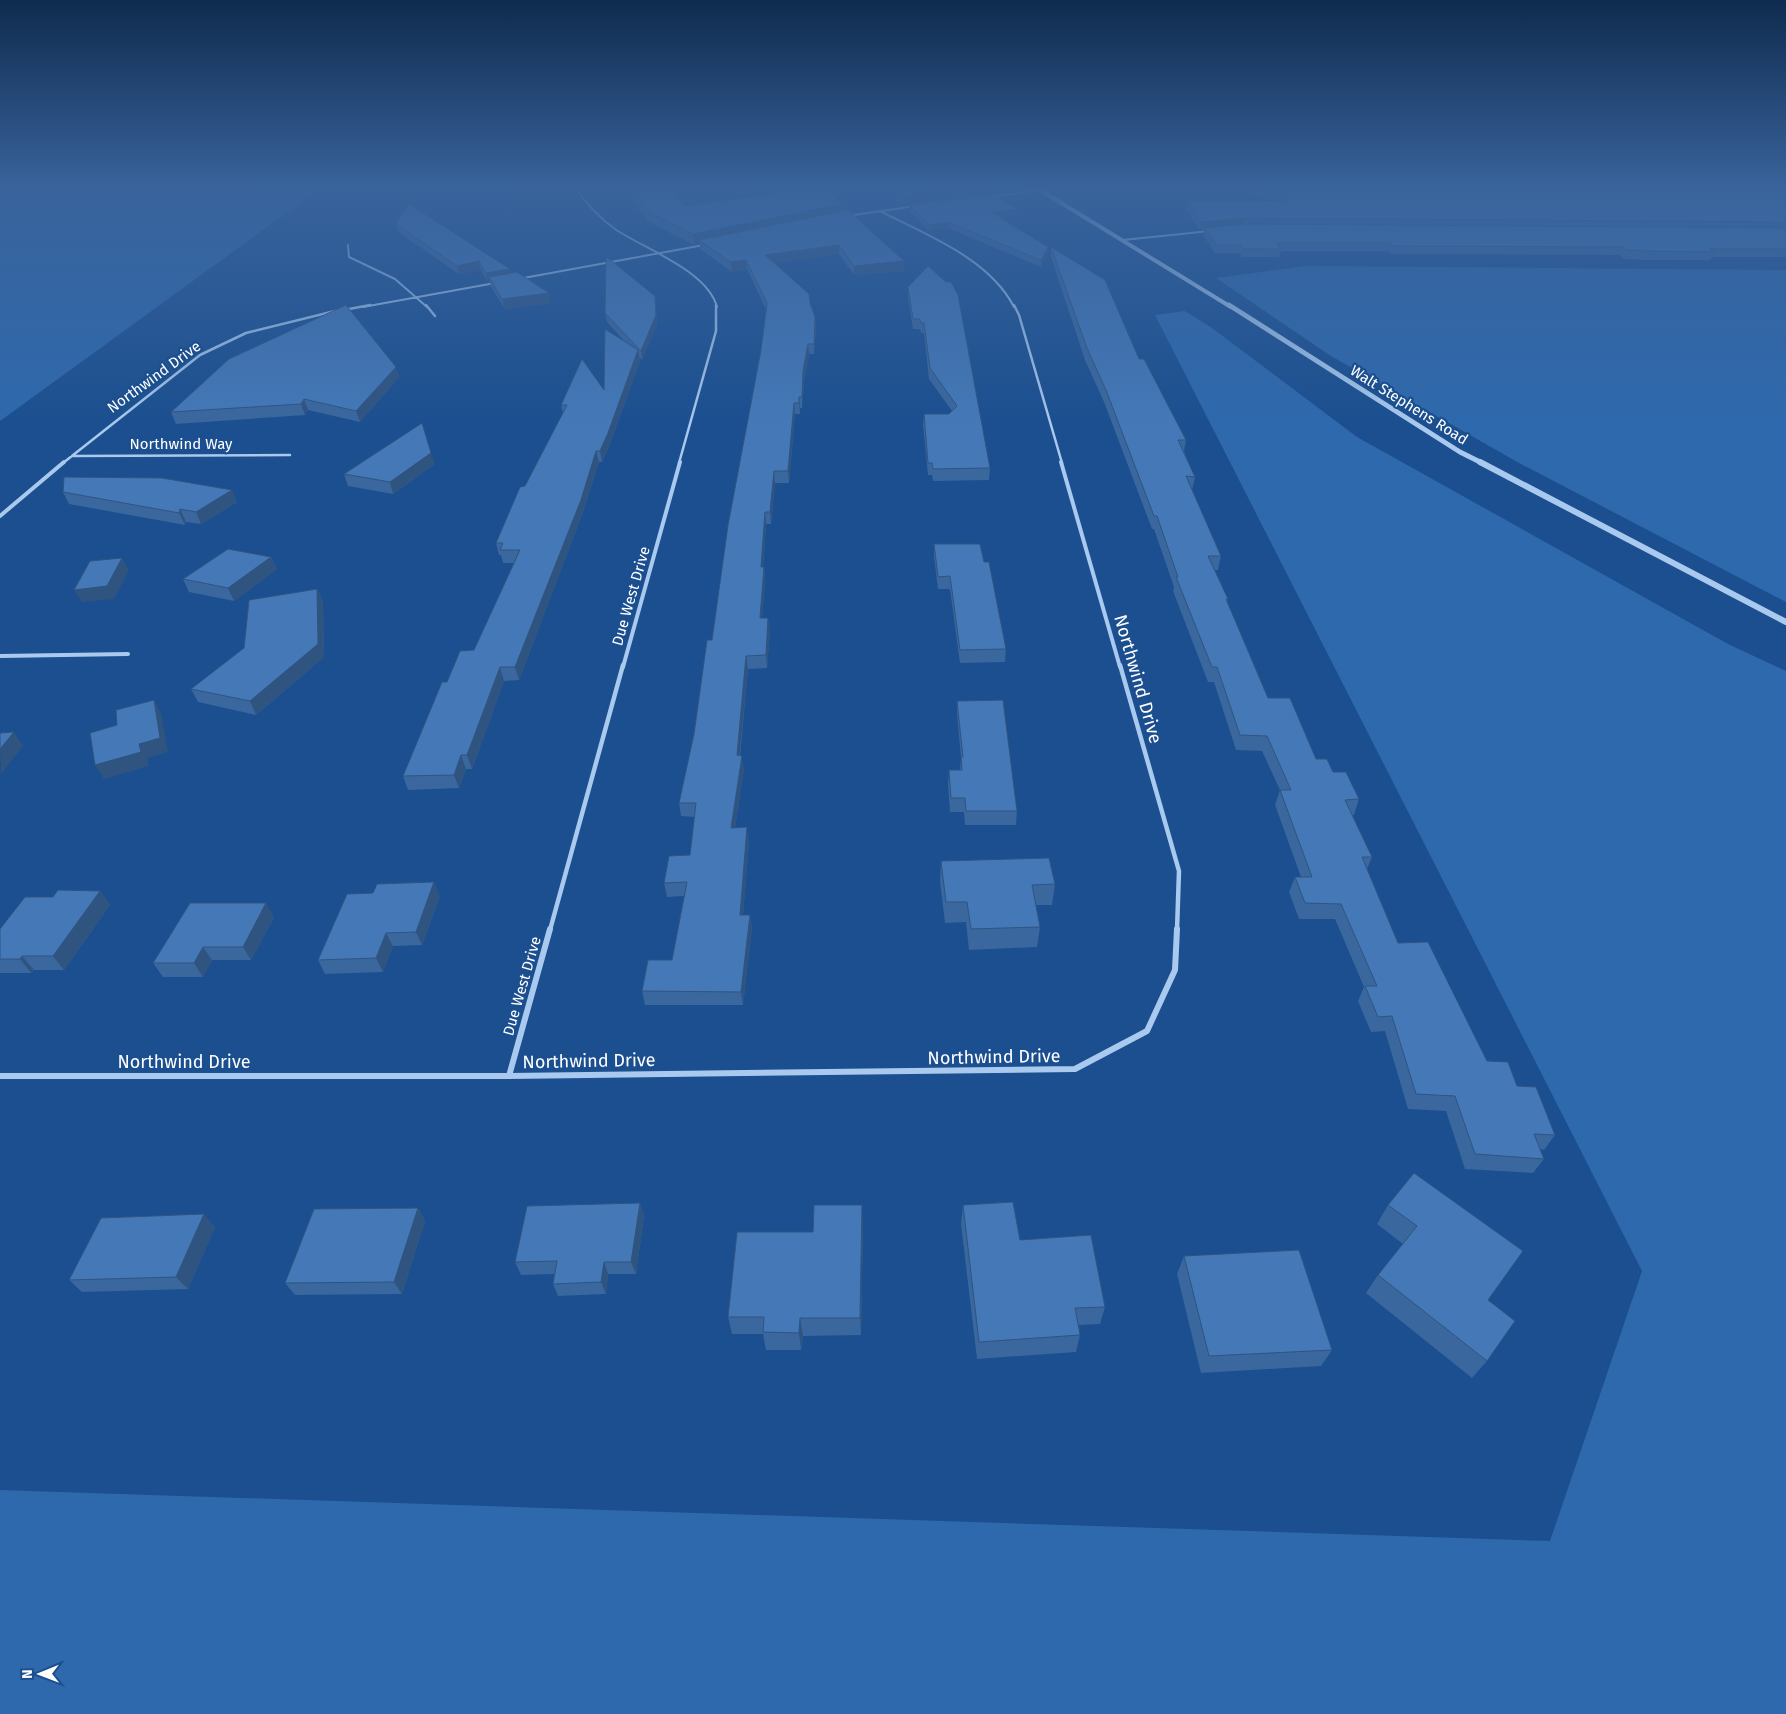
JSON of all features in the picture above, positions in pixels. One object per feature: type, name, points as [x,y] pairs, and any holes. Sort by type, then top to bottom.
[{"type":"street","points":[[361,265],[396,280],[418,296],[435,316]]},
{"type":"street","points":[[510,280],[599,265]]},
{"type":"street","name":"Due West Drive","points":[[509,1076],[716,330],[718,312],[711,293],[688,271],[677,265]]},
{"type":"street","name":"Northwind Drive","points":[[0,1076],[509,1076],[1075,1069],[1147,1031],[1175,970],[1180,871],[1019,315],[1004,290],[975,265]]},
{"type":"street","name":"Walt Stephens Road","points":[[1163,265],[1460,452],[1786,622]]},
{"type":"street","name":"Northwind Drive","points":[[0,516],[71,456],[200,355],[246,333],[294,320],[501,282]]},
{"type":"street","name":"Northwind Way","points":[[71,456],[290,455]]},
{"type":"street","points":[[0,656],[128,654]]},
{"type":"shaded area","points":[[0,265],[215,265],[0,421]]},
{"type":"shaded area","points":[[1306,266],[1786,270],[1786,602],[1519,463],[1331,356],[1216,278]]},
{"type":"shaded area","points":[[1185,311],[1212,328],[1357,437],[1728,644],[1786,671],[1786,1714],[0,1714],[0,1490],[1550,1541],[1642,1271],[1155,315]]},
{"type":"building","points":[[481,265],[504,265],[510,269],[486,273]]},
{"type":"building","points":[[606,265],[617,265],[655,296],[656,315],[641,351],[605,313]]},
{"type":"building","points":[[748,265],[776,265],[809,294],[815,317],[814,344],[808,344],[803,371],[802,397],[799,397],[799,403],[794,403],[788,471],[774,471],[770,512],[765,512],[761,567],[764,567],[760,618],[768,618],[766,655],[746,656],[737,755],[742,756],[731,828],[747,827],[740,915],[750,915],[741,992],[642,991],[648,960],[672,960],[687,882],[664,883],[669,856],[690,855],[696,803],[679,803],[694,734],[707,640],[712,640],[728,525],[761,350],[767,303]]},
{"type":"building","points":[[1057,265],[1080,265],[1105,280],[1139,359],[1144,359],[1186,440],[1178,440],[1195,477],[1186,476],[1221,556],[1208,556],[1228,599],[1226,599],[1268,698],[1290,698],[1316,759],[1327,759],[1333,772],[1346,772],[1359,799],[1345,800],[1372,857],[1362,857],[1398,943],[1428,942],[1487,1061],[1508,1062],[1517,1086],[1536,1087],[1555,1135],[1534,1134],[1544,1159],[1475,1154],[1455,1096],[1416,1094],[1392,1016],[1378,1017],[1365,986],[1377,986],[1341,904],[1305,903],[1295,877],[1312,877],[1280,790],[1291,790],[1267,736],[1240,735],[1217,667],[1212,667],[1176,577],[1178,577],[1157,516],[1154,516],[1106,390],[1087,348]]},
{"type":"building","points":[[928,266],[946,282],[951,282],[958,295],[990,468],[933,469],[932,463],[928,463],[924,414],[949,414],[957,406],[930,368],[924,323],[921,323],[920,319],[913,319],[908,287]]},
{"type":"building","points":[[517,272],[549,293],[502,299],[489,277]]},
{"type":"building","points":[[346,305],[396,367],[356,411],[304,399],[301,404],[171,412],[229,359]]},
{"type":"building","points":[[605,329],[638,350],[608,433],[600,451],[596,451],[581,500],[515,667],[500,667],[467,755],[461,755],[454,775],[403,776],[442,682],[447,682],[460,651],[474,650],[520,550],[500,550],[503,543],[496,543],[520,487],[525,486],[567,405],[561,405],[582,359],[604,390]]},
{"type":"building","points":[[422,423],[431,453],[390,482],[344,474]]},
{"type":"building","points":[[64,477],[162,478],[232,490],[196,512],[180,509],[179,513],[63,492]]},
{"type":"building","points":[[934,544],[980,544],[984,562],[989,562],[1006,649],[960,650],[950,576],[938,577]]},
{"type":"building","points":[[228,549],[271,557],[228,588],[183,579]]},
{"type":"building","points":[[122,558],[107,586],[74,590],[90,561]]},
{"type":"building","points":[[317,589],[318,644],[250,701],[191,689],[244,648],[249,600]]},
{"type":"building","points":[[154,700],[160,738],[139,744],[141,752],[95,765],[90,733],[117,725],[116,710]]},
{"type":"building","points":[[1003,700],[1017,811],[966,811],[965,798],[951,798],[949,770],[962,770],[961,757],[963,757],[957,701]]},
{"type":"building","points":[[14,732],[0,749],[0,733]]},
{"type":"building","points":[[1049,858],[1055,884],[1032,885],[1040,927],[971,929],[967,902],[946,902],[941,861]]},
{"type":"building","points":[[434,882],[416,932],[386,933],[376,958],[318,960],[347,894],[373,893],[377,884]]},
{"type":"building","points":[[58,890],[100,891],[53,956],[22,956],[20,959],[0,959],[0,929],[25,897],[53,897]]},
{"type":"building","points":[[190,903],[266,903],[243,947],[203,947],[194,963],[153,963]]},
{"type":"building","points":[[1414,1173],[1523,1251],[1488,1300],[1515,1321],[1487,1361],[1378,1275],[1417,1226],[1388,1205]]},
{"type":"building","points":[[1013,1202],[1020,1240],[1091,1235],[1105,1307],[1075,1308],[1080,1335],[979,1342],[963,1205]]},
{"type":"building","points":[[640,1203],[631,1262],[604,1262],[601,1282],[553,1284],[557,1261],[515,1262],[527,1206]]},
{"type":"building","points":[[814,1205],[862,1205],[860,1318],[800,1318],[799,1333],[763,1332],[764,1317],[728,1317],[737,1232],[813,1232]]},
{"type":"building","points":[[418,1208],[394,1282],[285,1283],[314,1209]]},
{"type":"building","points":[[204,1214],[176,1277],[69,1280],[101,1218]]},
{"type":"building","points":[[1299,1250],[1332,1350],[1209,1356],[1184,1256]]}]
